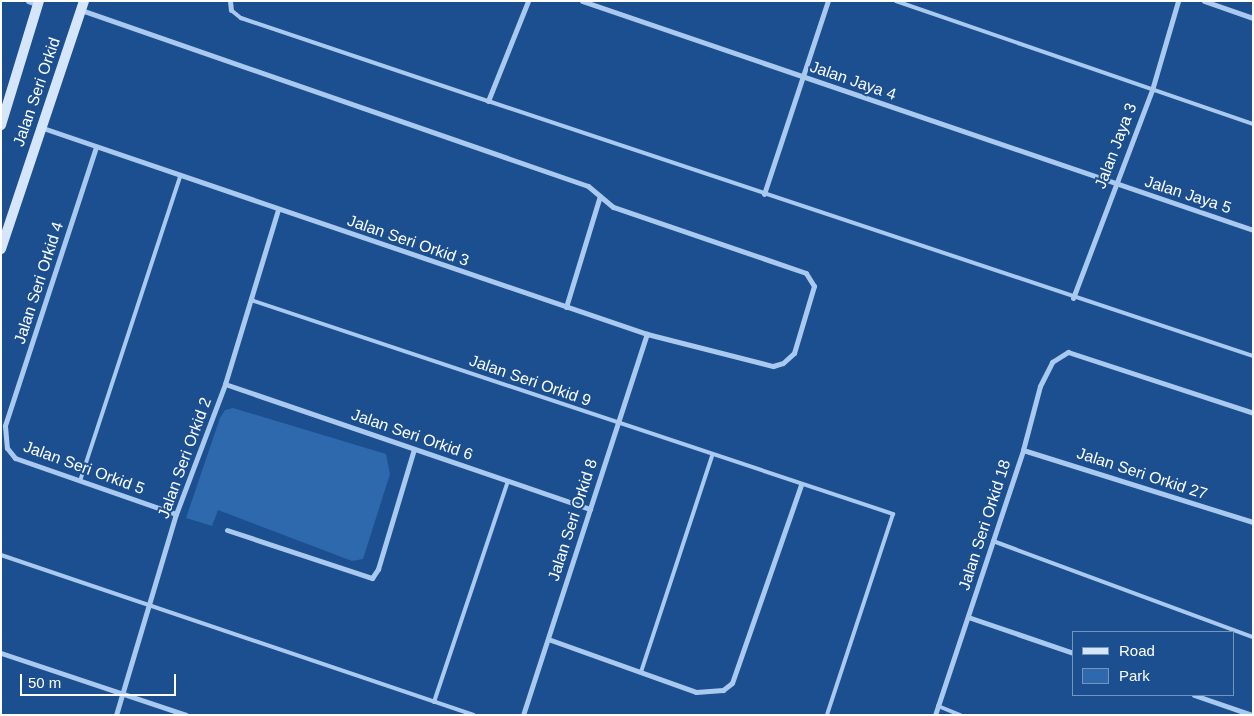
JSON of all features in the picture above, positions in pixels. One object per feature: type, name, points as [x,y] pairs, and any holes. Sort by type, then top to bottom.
[{"type":"main road","name":"Jalan Seri Orkid","points":[[1,126],[3,112],[35,2]]},
{"type":"main road","name":"Jalan Seri Orkid","points":[[1,249],[40,126],[82,6]]},
{"type":"street","points":[[230,1],[231,10]]},
{"type":"street","points":[[488,102],[528,1]]},
{"type":"street","name":"Jalan Jaya 4","points":[[582,1],[1115,184]]},
{"type":"street","points":[[764,194],[828,1]]},
{"type":"street","name":"Jalan Jaya 3","points":[[1073,298],[1152,90],[1178,1]]},
{"type":"street","points":[[1204,1],[1253,18]]},
{"type":"street","points":[[82,6],[579,183],[600,196],[566,307]]},
{"type":"street","name":"Jalan Seri Orkid 3","points":[[40,126],[96,148],[647,334],[773,366],[783,363],[794,353],[814,286],[811,277],[613,207],[600,196]]},
{"type":"street","name":"Jalan Seri Orkid 4","points":[[6,426],[96,148]]},
{"type":"street","name":"Jalan Jaya 5","points":[[1115,184],[1253,230]]},
{"type":"street","name":"Jalan Seri Orkid 2","points":[[116,715],[176,514],[225,384],[278,210]]},
{"type":"street","name":"Jalan Seri Orkid 8","points":[[523,715],[647,334]]},
{"type":"street","name":"Jalan Seri Orkid 18","points":[[935,715],[1023,450],[1040,386],[1052,362],[1068,352],[1253,413]]},
{"type":"street","name":"Jalan Seri Orkid 6","points":[[225,384],[590,509]]},
{"type":"street","name":"Jalan Seri Orkid 5","points":[[6,426],[7,448],[15,458],[176,514]]},
{"type":"street","points":[[227,530],[372,578],[378,569],[414,449]]},
{"type":"street","name":"Jalan Seri Orkid 27","points":[[1023,450],[1253,522]]},
{"type":"street","points":[[548,639],[696,692],[712,693],[732,682],[801,485]]},
{"type":"street","points":[[968,617],[1072,653]]},
{"type":"street","points":[[1,653],[186,715]]},
{"type":"street","points":[[1197,696],[1252,715]]},
{"type":"lane","points":[[896,1],[1253,124]]},
{"type":"lane","points":[[231,10],[241,18],[488,102],[1073,298],[1253,356]]},
{"type":"lane","points":[[80,481],[180,176]]},
{"type":"lane","name":"Jalan Seri Orkid 9","points":[[251,300],[712,456],[893,514],[827,715]]},
{"type":"lane","points":[[641,672],[712,456]]},
{"type":"lane","points":[[434,702],[508,481]]},
{"type":"lane","points":[[993,541],[1253,637]]},
{"type":"lane","points":[[1,555],[148,607],[474,715]]},
{"type":"lane","points":[[938,706],[960,715]]},
{"type":"green space","points":[[233,408],[386,454],[390,474],[363,559],[352,561],[218,510],[212,526],[186,518],[220,418],[225,410]]}]
